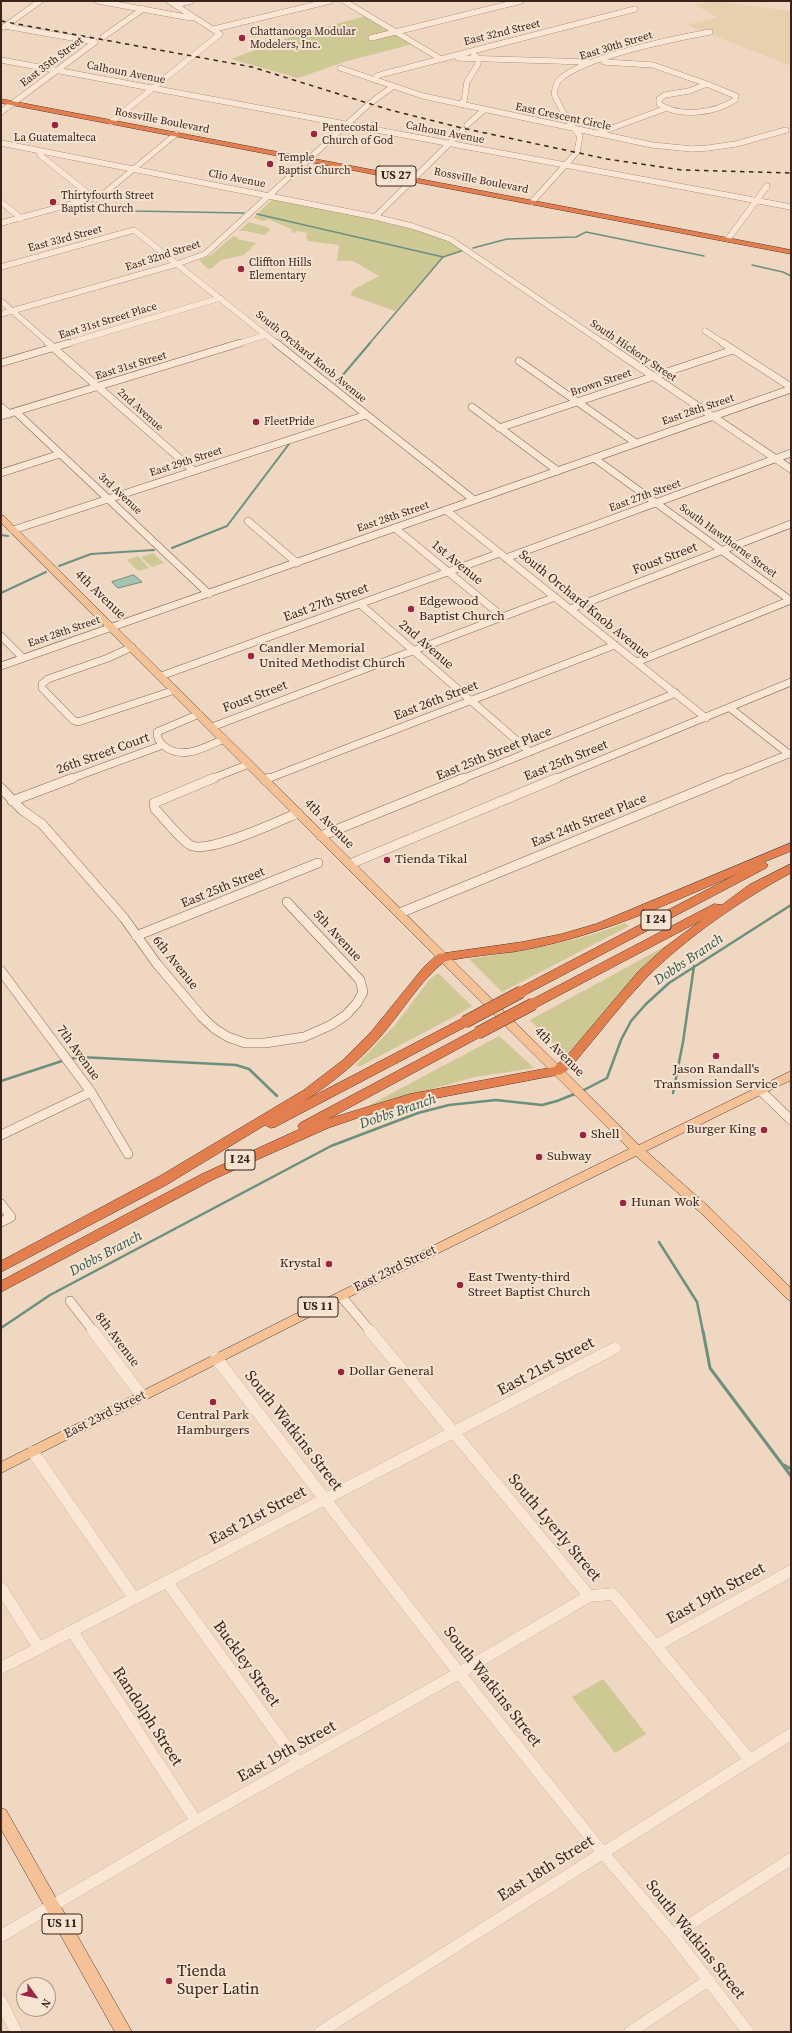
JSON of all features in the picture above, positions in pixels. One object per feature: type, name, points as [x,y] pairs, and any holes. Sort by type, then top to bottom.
[{"type":"highway","name":"Rossville Boulevard","points":[[1,101],[791,252]]},
{"type":"highway","points":[[161,1182],[308,1093],[347,1063],[375,1035],[427,971],[442,957],[566,937],[600,927],[743,865],[791,848]]},
{"type":"highway","name":"I 24","points":[[1,1267],[791,848]]},
{"type":"highway","name":"I 24","points":[[1,1287],[791,868]]},
{"type":"highway","points":[[207,1177],[324,1125],[367,1110],[427,1093],[558,1071],[570,1060],[642,976],[668,951],[753,888]]},
{"type":"main road","name":"4th Avenue","points":[[1,518],[637,1150],[706,1211],[791,1296]]},
{"type":"main road","name":"East 23rd Street","points":[[1,1468],[216,1358],[791,1075]]},
{"type":"main road","name":"US 11","points":[[1,1815],[124,2032]]},
{"type":"street","points":[[3,27],[40,1]]},
{"type":"street","points":[[98,1],[199,19]]},
{"type":"street","points":[[111,122],[220,34],[169,1]]},
{"type":"street","points":[[175,5],[190,1]]},
{"type":"street","points":[[214,29],[330,1]]},
{"type":"street","points":[[344,1],[441,59]]},
{"type":"street","points":[[371,38],[521,1]]},
{"type":"street","name":"East 35th Street","points":[[103,37],[143,9]]},
{"type":"street","name":"East 32nd Street","points":[[375,80],[377,76],[383,74],[635,9]]},
{"type":"street","name":"East 35th Street","points":[[1,112],[95,42],[3,27]]},
{"type":"street","name":"East 30th Street","points":[[532,202],[577,152],[580,136],[558,104],[554,94],[558,81],[593,62],[710,32]]},
{"type":"street","points":[[470,52],[478,58]]},
{"type":"street","points":[[451,56],[653,65],[732,93],[736,96],[732,103],[718,106],[683,112],[664,109],[596,134]]},
{"type":"street","points":[[460,104],[464,101],[467,82],[478,64],[478,58]]},
{"type":"street","name":"Calhoun Avenue","points":[[1,60],[791,207]]},
{"type":"street","name":"East Crescent Circle","points":[[340,68],[392,87],[484,110],[652,146],[692,149],[736,144],[786,130]]},
{"type":"street","points":[[664,109],[659,104],[659,99],[661,96],[688,92],[707,84]]},
{"type":"street","name":"East 32nd Street","points":[[1,314],[177,264],[205,254],[347,124],[392,87]]},
{"type":"street","points":[[467,125],[484,110]]},
{"type":"street","points":[[375,217],[463,130]]},
{"type":"street","points":[[1,223],[95,199],[107,192],[176,134]]},
{"type":"street","name":"Clio Avenue","points":[[1,143],[375,217],[433,232],[465,248]]},
{"type":"street","points":[[39,151],[40,155],[95,199]]},
{"type":"street","points":[[728,239],[767,186]]},
{"type":"street","points":[[1,202],[21,218]]},
{"type":"street","name":"South Orchard Knob Avenue","points":[[134,230],[474,500]]},
{"type":"street","name":"East 33rd Street","points":[[1,267],[134,230]]},
{"type":"street","name":"South Hickory Street","points":[[465,248],[791,469]]},
{"type":"street","name":"East 31st Street Place","points":[[1,363],[220,298]]},
{"type":"street","name":"2nd Avenue","points":[[1,301],[194,471]]},
{"type":"street","points":[[705,331],[791,388]]},
{"type":"street","name":"East 31st Street","points":[[1,416],[266,335]]},
{"type":"street","name":"Brown Street","points":[[499,428],[733,350]]},
{"type":"street","points":[[519,361],[636,443]]},
{"type":"street","name":"East 28th Street","points":[[1,666],[791,388]]},
{"type":"street","name":"3rd Avenue","points":[[1,407],[12,413],[60,454],[209,594]]},
{"type":"street","points":[[472,407],[558,471]]},
{"type":"street","name":"East 29th Street","points":[[13,530],[366,414]]},
{"type":"street","name":"East 27th Street","points":[[161,676],[448,571],[503,556],[657,504],[791,453]]},
{"type":"street","points":[[1,473],[60,454]]},
{"type":"street","name":"South Hawthorne Street","points":[[594,458],[791,600]]},
{"type":"street","name":"South Orchard Knob Avenue","points":[[446,510],[706,718]]},
{"type":"street","points":[[248,521],[297,563]]},
{"type":"street","name":"Foust Street","points":[[570,609],[791,524]]},
{"type":"street","name":"1st Avenue","points":[[395,528],[503,617]]},
{"type":"street","name":"Foust Street","points":[[212,727],[555,597]]},
{"type":"street","points":[[637,662],[791,600]]},
{"type":"street","name":"2nd Avenue","points":[[360,604],[530,752]]},
{"type":"street","points":[[1,636],[23,658]]},
{"type":"street","name":"East 26th Street","points":[[266,780],[615,645]]},
{"type":"street","points":[[132,647],[108,658],[48,679],[42,684],[42,688],[73,720],[78,722],[175,690]]},
{"type":"street","name":"East 25th Street","points":[[350,864],[791,682]]},
{"type":"street","name":"East 25th Street Place","points":[[321,836],[676,694]]},
{"type":"street","name":"East 24th Street Place","points":[[400,913],[789,754],[730,708]]},
{"type":"street","points":[[163,745],[156,736],[157,732],[199,714]]},
{"type":"street","name":"26th Street Court","points":[[12,801],[163,745],[176,754],[191,752],[224,739]]},
{"type":"street","points":[[250,764],[154,803],[155,809],[190,845],[195,848],[226,841],[298,813]]},
{"type":"street","name":"6th Avenue","points":[[1,788],[22,810],[42,824],[121,915],[156,964],[202,1017],[215,1029],[228,1037],[245,1043],[265,1043],[304,1037],[331,1025],[346,1015],[357,1003],[363,992]]},
{"type":"street","name":"East 25th Street","points":[[136,936],[318,863]]},
{"type":"street","name":"5th Avenue","points":[[286,902],[360,980],[363,992]]},
{"type":"street","name":"7th Avenue","points":[[1,971],[91,1092],[128,1154]]},
{"type":"street","points":[[760,1090],[791,1120]]},
{"type":"street","points":[[1,1135],[91,1092]]},
{"type":"street","points":[[1,1204],[11,1217],[1,1222]]},
{"type":"street","name":"South Lyerly Street","points":[[341,1296],[589,1596],[613,1594],[657,1645],[750,1760]]},
{"type":"street","name":"8th Avenue","points":[[70,1301],[142,1396]]},
{"type":"street","name":"East 21st Street","points":[[1,1668],[615,1348]]},
{"type":"street","name":"South Watkins Street","points":[[216,1358],[459,1673],[603,1853],[674,1935],[748,2032]]},
{"type":"street","points":[[33,1452],[134,1598]]},
{"type":"street","name":"East 19th Street","points":[[657,1645],[791,1571]]},
{"type":"street","name":"Buckley Street","points":[[167,1582],[299,1764]]},
{"type":"street","points":[[1,1588],[38,1648]]},
{"type":"street","name":"East 19th Street","points":[[1,1936],[53,1907],[196,1822],[459,1673],[589,1596]]},
{"type":"street","name":"Randolph Street","points":[[72,1631],[196,1822]]},
{"type":"street","name":"East 18th Street","points":[[320,2032],[750,1760],[790,1737]]},
{"type":"street","points":[[674,1935],[791,1859]]},
{"type":"street","points":[[630,2032],[709,1980]]},
{"type":"street","points":[[1,2001],[16,2032]]},
{"type":"shaded area","points":[[714,1],[791,11],[791,66],[687,25],[717,17],[695,5]]},
{"type":"shaded area","points":[[365,16],[413,44],[347,61],[298,78],[231,59],[293,36]]},
{"type":"shaded area","points":[[273,199],[382,220],[443,238],[465,251],[443,257],[395,311],[350,295],[354,289],[379,276],[353,261],[337,261],[339,245],[308,241],[306,236],[308,233],[297,231],[294,233],[291,232],[293,230],[269,219],[264,221],[253,218]]},
{"type":"shaded area","points":[[249,222],[267,227],[270,230],[265,235],[239,231]]},
{"type":"shaded area","points":[[233,236],[238,237],[237,239],[256,243],[244,255],[221,260],[212,268],[208,269],[199,260],[210,256]]},
{"type":"shaded area","points":[[153,553],[164,563],[152,567],[141,557]]},
{"type":"shaded area","points":[[138,556],[149,568],[138,571],[127,560]]},
{"type":"shaded area","points":[[134,575],[142,582],[118,588],[112,582]]},
{"type":"shaded area","points":[[625,923],[629,926],[502,992],[469,959],[568,941]]},
{"type":"shaded area","points":[[675,941],[623,992],[565,1055],[530,1020]]},
{"type":"shaded area","points":[[438,973],[472,1006],[359,1067],[356,1065],[395,1025],[430,979]]},
{"type":"shaded area","points":[[499,1036],[534,1068],[475,1077],[366,1107]]},
{"type":"shaded area","points":[[603,1679],[646,1734],[615,1753],[572,1697]]},
{"type":"waterway","points":[[103,204],[133,211],[244,213]]},
{"type":"waterway","points":[[257,214],[443,257]]},
{"type":"waterway","points":[[473,248],[507,239],[576,237],[586,232],[704,256]]},
{"type":"waterway","points":[[443,257],[461,251]]},
{"type":"waterway","points":[[369,344],[443,257]]},
{"type":"waterway","points":[[752,265],[783,272],[791,276]]},
{"type":"waterway","points":[[336,383],[370,343]]},
{"type":"waterway","points":[[172,548],[227,526],[289,444]]},
{"type":"waterway","points":[[1,535],[8,536]]},
{"type":"waterway","points":[[59,566],[91,554],[154,550]]},
{"type":"waterway","points":[[1,593],[46,572]]},
{"type":"waterway","name":"Dobbs Branch","points":[[694,967],[791,905]]},
{"type":"waterway","name":"Dobbs Branch","points":[[582,1091],[607,1078],[621,1040],[631,1021],[646,1004],[669,983],[694,967]]},
{"type":"waterway","points":[[673,1093],[683,1042],[694,967]]},
{"type":"waterway","points":[[70,1059],[80,1057],[236,1065],[249,1069],[277,1096]]},
{"type":"waterway","points":[[1,1081],[65,1060]]},
{"type":"waterway","name":"Dobbs Branch","points":[[1,1328],[50,1295],[331,1146],[418,1113],[449,1105],[496,1100],[542,1105],[577,1093]]},
{"type":"waterway","points":[[659,1242],[697,1302],[703,1332]]},
{"type":"waterway","points":[[703,1331],[710,1368],[791,1476]]},
{"type":"waterway","points":[[784,1465],[791,1469]]},
{"type":"railway","points":[[1,21],[252,67],[390,110],[462,128],[607,159],[682,170],[791,173]]},
{"type":"place","name":"Chattanooga Modular Modelers, Inc.","points":[[242,38]]},
{"type":"place","name":"La Guatemalteca","points":[[55,125]]},
{"type":"place","name":"Pentecostal Church of God","points":[[314,134]]},
{"type":"place","name":"Temple Baptist Church","points":[[270,164]]},
{"type":"place","name":"Thirtyfourth Street Baptist Church","points":[[53,202]]},
{"type":"place","name":"Cliffton Hills Elementary","points":[[241,269]]},
{"type":"place","name":"FleetPride","points":[[256,422]]},
{"type":"place","name":"Edgewood Baptist Church","points":[[411,609]]},
{"type":"place","name":"Candler Memorial United Methodist Church","points":[[251,656]]},
{"type":"place","name":"Tienda Tikal","points":[[387,860]]},
{"type":"place","name":"Jason Randall's Transmission Service","points":[[716,1056]]},
{"type":"place","name":"Burger King","points":[[764,1130]]},
{"type":"place","name":"Shell","points":[[583,1135]]},
{"type":"place","name":"Subway","points":[[539,1157]]},
{"type":"place","name":"Hunan Wok","points":[[623,1203]]},
{"type":"place","name":"Krystal","points":[[329,1264]]},
{"type":"place","name":"East Twenty-third Street Baptist Church","points":[[460,1285]]},
{"type":"place","name":"Dollar General","points":[[341,1372]]},
{"type":"place","name":"Central Park Hamburgers","points":[[213,1402]]},
{"type":"place","name":"Tienda Super Latin","points":[[169,1981]]}]
